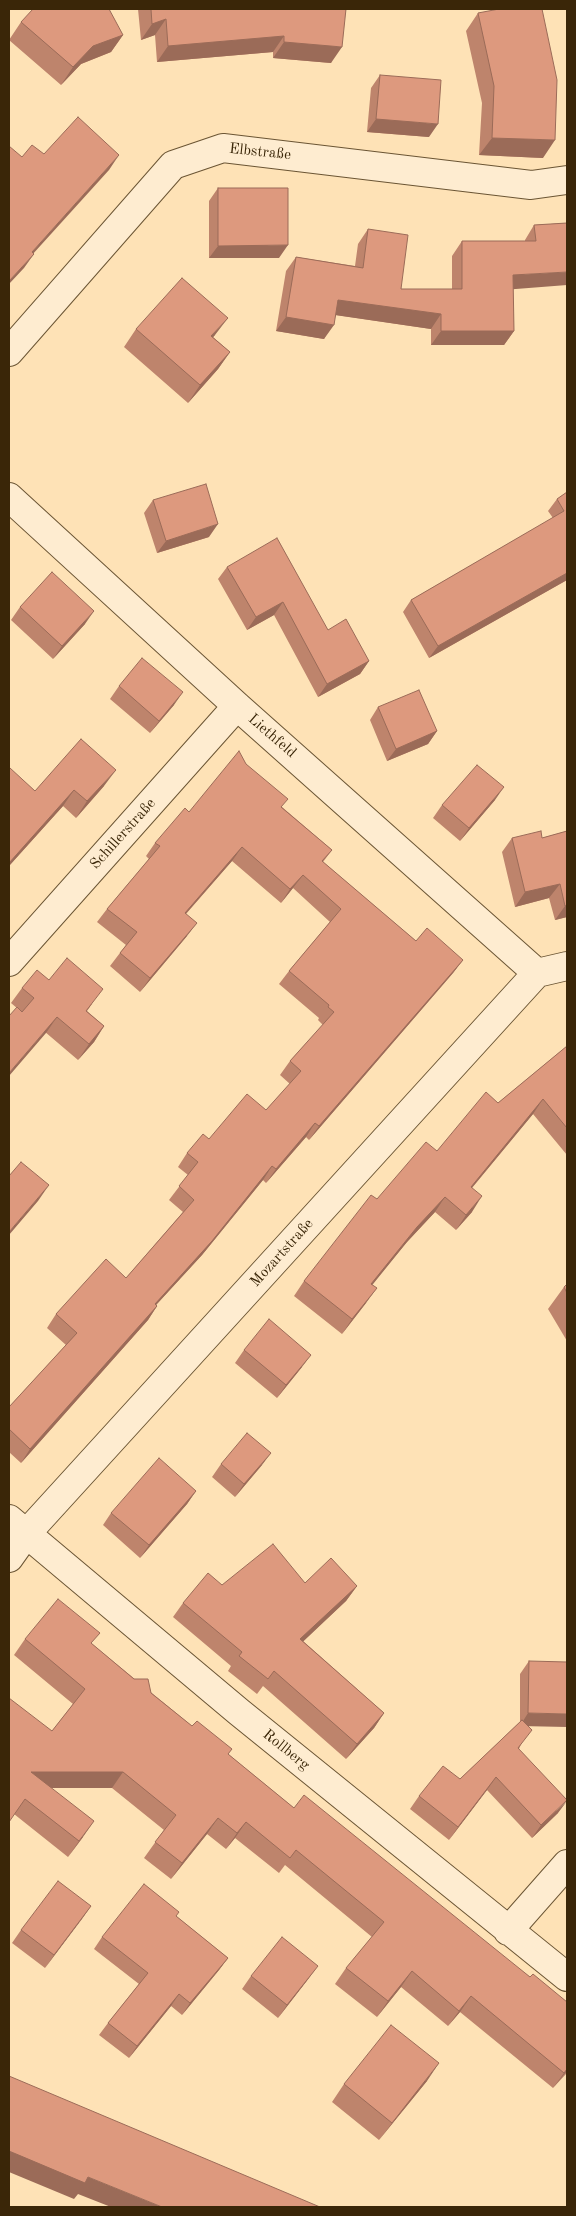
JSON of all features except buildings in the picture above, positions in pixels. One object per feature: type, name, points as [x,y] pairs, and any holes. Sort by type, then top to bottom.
[{"type":"street","name":"Elbstraße","points":[[9,352],[173,165],[223,148],[531,185],[567,180]]},
{"type":"street","name":"Liethfeld","points":[[9,497],[238,706],[537,974]]},
{"type":"street","name":"Schillerstraße","points":[[9,962],[238,706]]},
{"type":"street","points":[[537,974],[567,966]]},
{"type":"street","name":"Mozartstraße","points":[[9,1558],[17,1526],[537,974]]},
{"type":"street","name":"Rollberg","points":[[17,1526],[239,1712],[567,1977]]},
{"type":"street","points":[[508,1931],[567,1864]]}]
